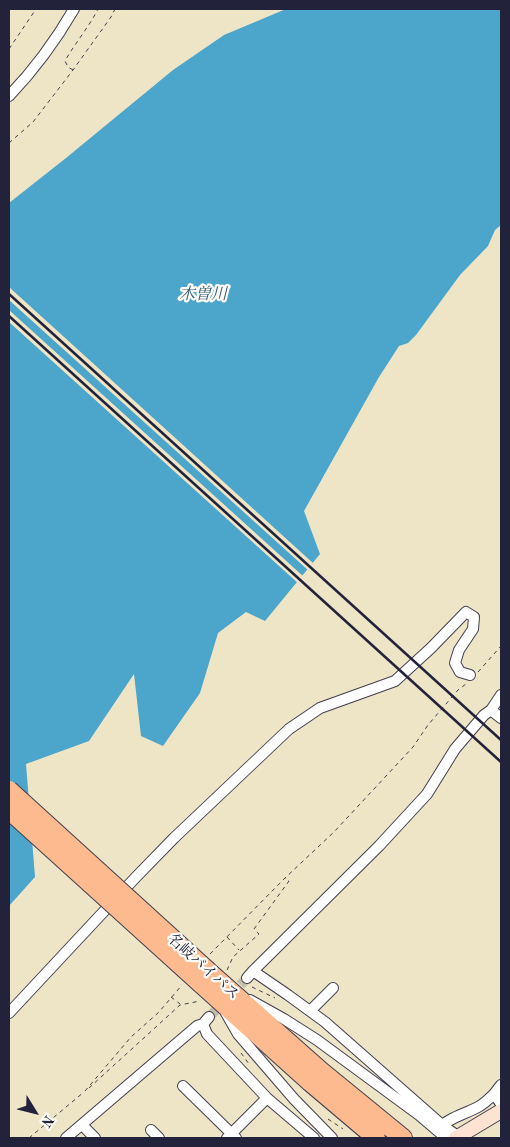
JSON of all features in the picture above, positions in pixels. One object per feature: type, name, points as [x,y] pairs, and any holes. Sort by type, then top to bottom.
[{"type":"highway","name":"名岐バイパス","points":[[9,790],[208,980],[311,1083],[379,1134],[403,1138]]},
{"type":"highway","name":"名岐バイパス","points":[[9,810],[208,980]]},
{"type":"street","points":[[9,96],[46,52],[74,9]]},
{"type":"street","points":[[9,1013],[174,838],[289,729],[320,708],[395,681],[466,612],[474,617],[473,629],[459,650],[455,663],[460,672],[471,677]]},
{"type":"street","points":[[440,1128],[325,1022],[310,1011],[249,978],[379,846],[426,794],[455,749],[484,715],[491,710],[501,695]]},
{"type":"street","points":[[491,710],[501,718]]},
{"type":"street","points":[[208,980],[284,1019],[454,1138],[501,1112]]},
{"type":"street","points":[[208,980],[238,1034],[294,1099],[332,1138]]},
{"type":"street","points":[[310,1011],[333,988]]},
{"type":"street","points":[[66,1138],[206,1020],[207,1034],[267,1098],[314,1138]]},
{"type":"street","points":[[183,1086],[231,1137],[267,1098]]},
{"type":"street","points":[[440,1128],[448,1121],[481,1106],[501,1086]]},
{"type":"street","points":[[494,1094],[501,1104]]},
{"type":"street","points":[[82,1125],[95,1138]]},
{"type":"street","points":[[151,1130],[159,1138]]},
{"type":"path","points":[[9,48],[36,9]]},
{"type":"path","points":[[73,70],[68,67],[65,61],[88,28],[98,9]]},
{"type":"path","points":[[9,144],[33,122],[73,70],[115,9]]},
{"type":"path","points":[[84,1091],[131,1037],[159,1012],[172,997],[208,980],[227,937],[352,814],[413,746],[453,696],[501,646]]},
{"type":"path","points":[[29,1138],[259,934],[254,929],[288,881],[285,878]]},
{"type":"path","points":[[227,937],[240,950]]},
{"type":"path","points":[[249,978],[275,998]]},
{"type":"path","points":[[172,997],[180,1005]]},
{"type":"water","name":"木曽川","points":[[286,9],[501,9],[501,225],[495,230],[488,246],[460,275],[416,335],[408,343],[399,346],[379,377],[304,511],[320,554],[265,621],[246,612],[218,633],[200,693],[163,746],[141,736],[134,674],[89,741],[26,764],[35,877],[9,906],[9,203],[173,70],[224,35]]},
{"type":"pier","points":[[9,287],[314,564],[309,571],[9,300]]},
{"type":"pier","points":[[9,310],[304,577],[299,584],[9,322]]},
{"type":"tunnel","points":[[209,1017],[247,978]]},
{"type":"railway","points":[[9,294],[501,740]]},
{"type":"railway","points":[[9,316],[501,762]]}]
